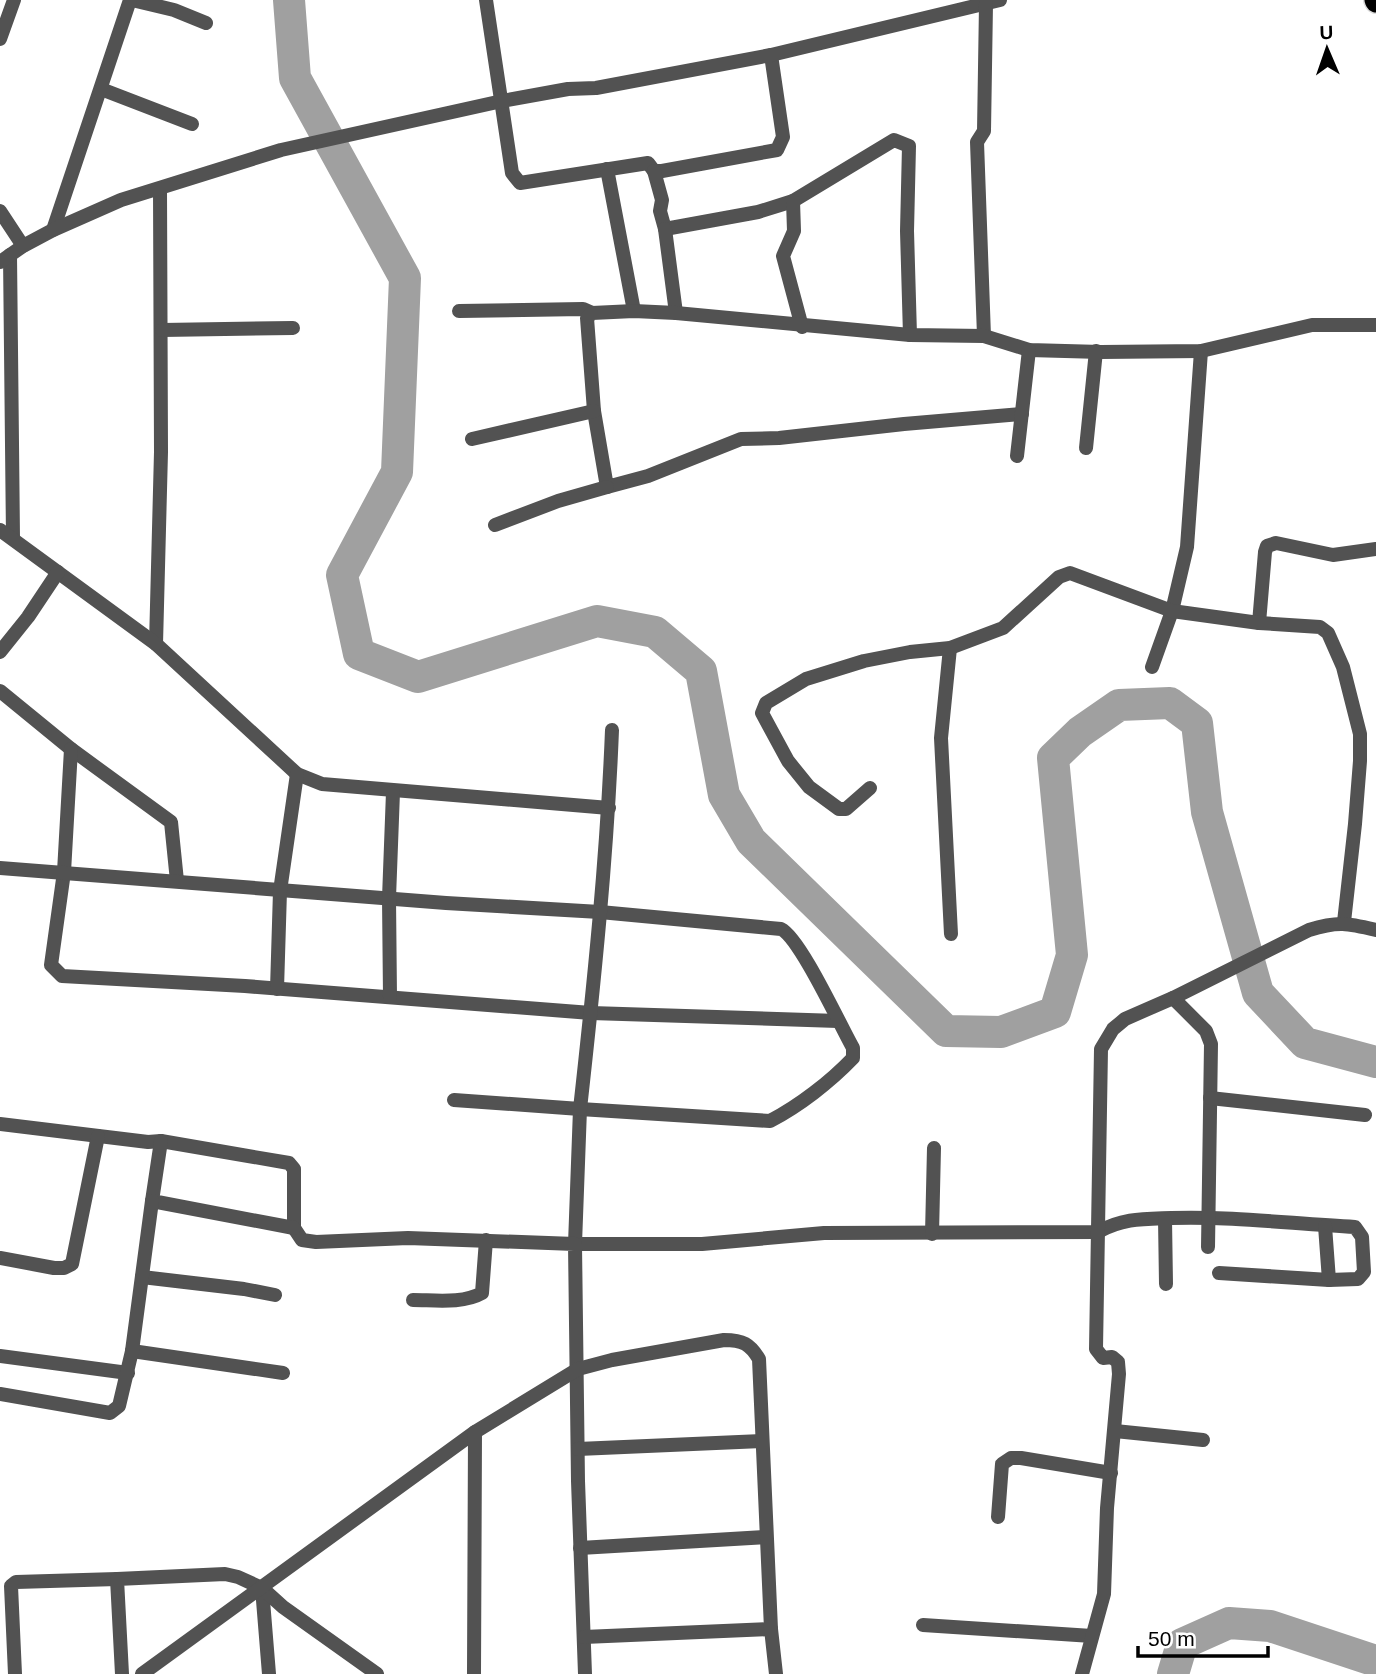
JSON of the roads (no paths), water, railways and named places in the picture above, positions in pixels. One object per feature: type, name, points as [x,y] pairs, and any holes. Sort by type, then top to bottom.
[{"type":"street","points":[[0,39],[14,0]]},
{"type":"street","points":[[53,230],[131,0],[174,10],[205,23]]},
{"type":"street","points":[[486,0],[512,173],[520,183],[648,163],[654,171],[662,200],[660,211],[676,313]]},
{"type":"street","points":[[13,538],[5,259],[23,246],[121,200],[281,150],[502,101],[568,89],[596,88],[771,55],[993,2],[984,131],[977,142],[984,336]]},
{"type":"street","points":[[654,171],[777,150],[783,137],[771,55]]},
{"type":"street","points":[[101,89],[192,124]]},
{"type":"street","points":[[664,229],[758,212],[793,201],[894,140],[909,146],[907,231],[910,335]]},
{"type":"street","points":[[607,169],[634,311]]},
{"type":"street","points":[[156,645],[161,452],[160,190]]},
{"type":"street","points":[[793,201],[794,231],[783,256],[802,327]]},
{"type":"street","points":[[0,211],[23,246]]},
{"type":"street","points":[[458,311],[583,309],[592,313],[676,313],[802,327],[834,327],[910,335],[984,336],[1029,350],[1201,351],[1312,325],[1376,325]]},
{"type":"street","points":[[592,313],[586,324],[594,411],[607,487]]},
{"type":"street","points":[[162,330],[293,328]]},
{"type":"street","points":[[1017,456],[1029,350]]},
{"type":"street","points":[[1086,448],[1097,351]]},
{"type":"street","points":[[1153,667],[1172,611],[1187,547],[1201,351]]},
{"type":"street","points":[[472,439],[594,411]]},
{"type":"street","points":[[495,525],[558,501],[648,475],[741,439],[779,438],[1022,414]]},
{"type":"street","points":[[0,530],[156,645],[297,774],[322,784],[393,792],[609,808]]},
{"type":"street","points":[[1259,623],[1265,552],[1268,546],[1276,544],[1333,555],[1376,550]]},
{"type":"street","points":[[0,652],[28,617],[58,572]]},
{"type":"street","points":[[870,788],[846,809],[839,809],[809,787],[788,761],[762,713],[766,703],[806,679],[864,661],[950,648],[1003,628],[1059,576],[1070,573],[1172,611],[1259,623],[1320,627],[1328,633],[1343,667],[1360,734],[1360,761],[1344,922]]},
{"type":"street","points":[[950,648],[941,737],[951,934]]},
{"type":"street","points":[[0,691],[71,749],[171,822],[177,881]]},
{"type":"street","points":[[585,1674],[580,1548],[578,1369],[573,1274],[580,1109],[609,808],[611,730]]},
{"type":"street","points":[[71,749],[64,872],[51,965],[62,976],[591,1013],[838,1021]]},
{"type":"street","points":[[276,989],[280,891],[297,774]]},
{"type":"street","points":[[390,997],[389,898],[393,792]]},
{"type":"street","points":[[0,868],[280,891],[600,912],[782,929],[788,932],[808,964],[853,1048],[853,1058],[843,1068],[784,1114],[770,1121],[454,1100]]},
{"type":"street","points":[[1082,1674],[1104,1594],[1107,1508],[1115,1431],[1118,1362],[1112,1357],[1103,1357],[1096,1349],[1101,1049],[1113,1029],[1125,1019],[1309,930],[1344,922],[1376,930]]},
{"type":"street","points":[[1179,995],[1206,1031],[1211,1044],[1208,1247]]},
{"type":"street","points":[[1210,1098],[1365,1115]]},
{"type":"street","points":[[0,1124],[148,1142],[161,1141],[289,1163],[294,1169],[294,1228],[302,1240],[316,1242],[408,1238],[575,1244],[702,1244],[824,1233],[1098,1232],[1113,1223],[1132,1219],[1208,1217],[1355,1227],[1362,1237],[1364,1272],[1358,1279],[1329,1280],[1219,1273]]},
{"type":"street","points":[[0,1258],[54,1268],[64,1268],[72,1264],[98,1136]]},
{"type":"street","points":[[0,1394],[110,1413],[119,1406],[132,1351],[161,1141]]},
{"type":"street","points":[[932,1234],[934,1148]]},
{"type":"street","points":[[152,1201],[294,1228]]},
{"type":"street","points":[[1165,1219],[1166,1284]]},
{"type":"street","points":[[1325,1226],[1329,1280]]},
{"type":"street","points":[[413,1300],[448,1300],[482,1293],[486,1240]]},
{"type":"street","points":[[142,1277],[275,1295]]},
{"type":"street","points":[[142,1674],[475,1432],[578,1369],[612,1360],[724,1340],[738,1340],[751,1345],[759,1359],[766,1537],[776,1674]]},
{"type":"street","points":[[132,1351],[283,1373]]},
{"type":"street","points":[[0,1356],[128,1373]]},
{"type":"street","points":[[1115,1431],[1203,1440]]},
{"type":"street","points":[[474,1674],[475,1432]]},
{"type":"street","points":[[578,1448],[762,1441]]},
{"type":"street","points":[[998,1517],[1002,1464],[1010,1458],[1111,1474]]},
{"type":"street","points":[[580,1548],[766,1537]]},
{"type":"street","points":[[15,1674],[11,1586],[16,1582],[225,1574],[262,1588],[283,1607],[377,1674]]},
{"type":"street","points":[[117,1579],[121,1674]]},
{"type":"street","points":[[262,1588],[269,1674]]},
{"type":"street","points":[[923,1625],[1092,1636]]},
{"type":"street","points":[[584,1637],[771,1629]]},
{"type":"waterway","points":[[289,0],[295,78],[405,278],[397,472],[342,575],[359,654],[418,677],[597,621],[655,632],[701,671],[724,795],[751,841],[946,1031],[1001,1032],[1055,1012],[1072,955],[1053,758],[1080,732],[1119,705],[1170,703],[1197,723],[1207,812],[1258,993],[1305,1043],[1376,1062]]},
{"type":"waterway","points":[[1173,1674],[1182,1644],[1229,1623],[1270,1626],[1376,1661]]}]
